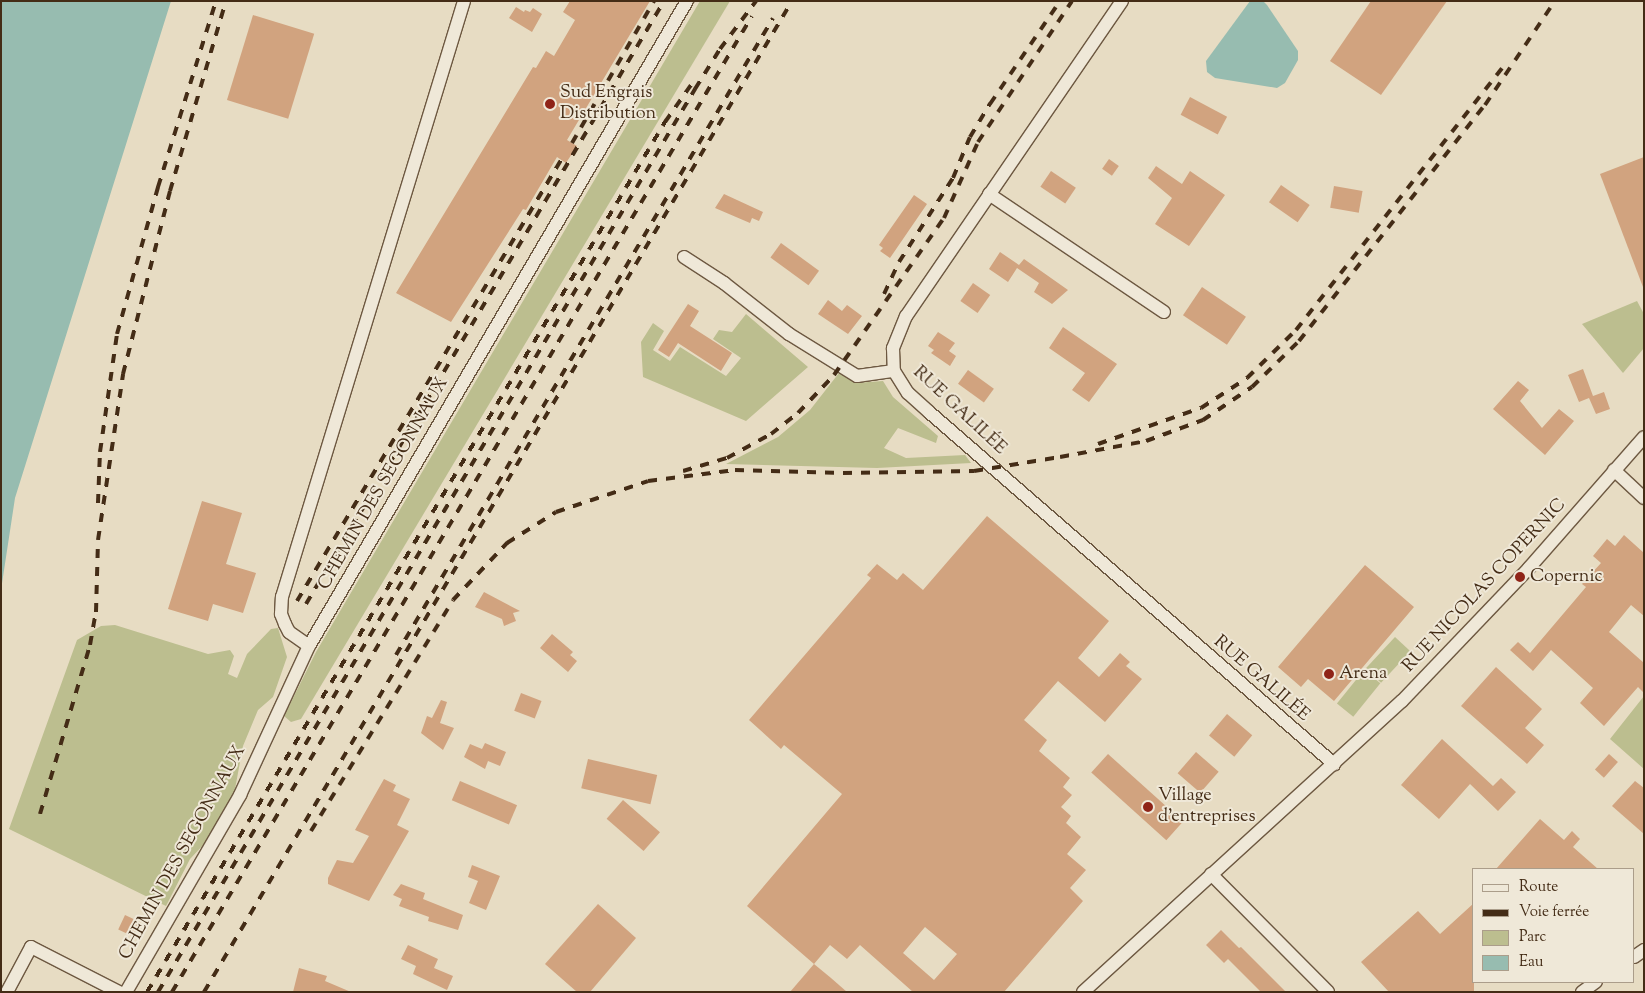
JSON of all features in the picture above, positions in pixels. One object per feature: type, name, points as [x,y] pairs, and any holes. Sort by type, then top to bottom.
[{"type":"street","points":[[309,646],[289,632],[281,614],[282,597],[464,1]]},
{"type":"street","name":"CHEMIN DES SEGONNAUX","points":[[126,992],[240,795],[309,646],[687,1]]},
{"type":"street","name":"RUE GALILÉE","points":[[1122,1],[906,316],[893,348],[894,371],[899,382],[922,406],[1334,764]]},
{"type":"street","points":[[989,194],[1164,312]]},
{"type":"street","points":[[684,257],[724,283],[789,334],[858,376],[894,371]]},
{"type":"street","name":"RUE NICOLAS COPERNIC","points":[[1083,992],[1334,764],[1444,658],[1644,437]]},
{"type":"street","points":[[1614,470],[1644,498]]},
{"type":"street","points":[[1211,874],[1328,992]]},
{"type":"street","points":[[7,992],[31,947],[119,992]]},
{"type":"street","points":[[1582,992],[1595,983]]},
{"type":"green space","points":[[700,1],[730,1],[301,719],[291,722],[284,716],[316,652]]},
{"type":"green space","points":[[1637,301],[1644,314],[1644,348],[1623,373],[1582,324]]},
{"type":"green space","points":[[746,314],[808,367],[746,421],[643,377],[641,342],[653,323],[664,331],[653,350],[670,361],[680,347],[726,376],[741,358],[713,339],[719,330],[732,332]]},
{"type":"green space","points":[[839,373],[855,383],[883,381],[893,397],[938,436],[936,443],[898,428],[884,448],[906,458],[965,455],[971,463],[877,468],[726,464],[778,437],[810,410]]},
{"type":"green space","points":[[115,625],[208,654],[230,650],[234,656],[228,674],[237,678],[247,654],[271,629],[278,628],[287,657],[273,697],[258,710],[243,746],[233,800],[206,842],[190,859],[166,906],[9,829],[77,640],[101,626]]},
{"type":"green space","points":[[1395,637],[1410,651],[1381,683],[1366,668]]},
{"type":"green space","points":[[1364,670],[1380,683],[1353,717],[1337,703]]},
{"type":"green space","points":[[1644,696],[1643,721],[1644,769],[1610,739]]},
{"type":"water","points":[[1,1],[171,1],[15,498],[1,590]]},
{"type":"water","points":[[1250,1],[1263,1],[1267,5],[1298,51],[1298,60],[1285,83],[1277,88],[1215,78],[1207,72],[1206,61]]},
{"type":"building","name":"Sud Engrais Distribution","points":[[570,1],[650,1],[567,140],[577,146],[566,163],[557,157],[526,210],[523,209],[451,322],[396,293],[533,67],[536,68],[546,51],[554,56],[575,20],[563,12]]},
{"type":"building","points":[[1371,1],[1447,1],[1381,95],[1330,61]]},
{"type":"building","points":[[516,7],[524,12],[525,10],[530,12],[533,8],[542,14],[532,32],[509,18]]},
{"type":"building","points":[[253,15],[314,34],[288,119],[227,100]]},
{"type":"building","points":[[1190,97],[1227,117],[1218,134],[1181,115]]},
{"type":"building","points":[[1644,157],[1644,287],[1643,287],[1600,174]]},
{"type":"building","points":[[1109,159],[1119,166],[1112,176],[1102,169]]},
{"type":"building","points":[[1156,166],[1182,184],[1190,171],[1225,195],[1189,246],[1155,224],[1172,198],[1148,178]]},
{"type":"building","points":[[1051,171],[1076,188],[1065,204],[1040,187]]},
{"type":"building","points":[[1281,185],[1310,205],[1298,222],[1269,202]]},
{"type":"building","points":[[1334,186],[1363,191],[1359,213],[1330,208]]},
{"type":"building","points":[[724,194],[763,212],[759,221],[752,218],[750,223],[715,208]]},
{"type":"building","points":[[914,195],[927,204],[890,258],[880,251],[883,248],[879,245]]},
{"type":"building","points":[[781,243],[819,271],[808,285],[770,258]]},
{"type":"building","points":[[1000,252],[1019,265],[1024,259],[1068,290],[1052,304],[1034,292],[1039,283],[1017,268],[1008,282],[989,269]]},
{"type":"building","points":[[973,283],[990,295],[978,313],[960,301]]},
{"type":"building","points":[[1202,287],[1246,317],[1227,345],[1183,315]]},
{"type":"building","points":[[828,300],[842,311],[847,305],[862,316],[848,334],[818,314]]},
{"type":"building","points":[[688,304],[699,311],[690,326],[732,353],[721,371],[678,343],[669,357],[658,350]]},
{"type":"building","points":[[1063,327],[1117,364],[1089,402],[1072,390],[1085,373],[1049,348]]},
{"type":"building","points":[[938,332],[955,343],[949,351],[956,356],[950,366],[931,353],[934,350],[928,346]]},
{"type":"building","points":[[1583,369],[1593,396],[1604,392],[1610,409],[1596,414],[1589,398],[1579,402],[1568,375]]},
{"type":"building","points":[[968,370],[994,389],[984,403],[958,384]]},
{"type":"building","points":[[1518,381],[1529,390],[1520,401],[1542,428],[1559,409],[1574,421],[1545,455],[1493,409]]},
{"type":"building","points":[[202,501],[242,513],[226,564],[256,573],[243,613],[213,604],[208,621],[168,609]]},
{"type":"building","points":[[987,516],[1109,621],[1078,658],[1099,677],[1120,653],[1130,662],[1126,666],[1142,679],[1105,722],[1058,681],[1024,720],[1047,740],[1039,751],[1070,778],[1063,787],[1072,795],[1061,807],[1071,816],[1066,823],[1081,837],[1067,854],[1086,870],[1070,888],[1083,901],[1004,992],[913,992],[860,945],[847,959],[830,945],[814,964],[747,906],[842,794],[784,745],[781,749],[749,720],[871,578],[867,575],[877,564],[897,580],[903,573],[923,590]],"holes":[[[925,927],[957,954],[934,980],[903,953]]]},
{"type":"building","points":[[1624,535],[1644,553],[1644,616],[1631,605],[1609,632],[1644,663],[1644,693],[1638,687],[1604,726],[1580,703],[1593,688],[1551,650],[1533,671],[1510,650],[1518,642],[1530,653],[1586,587],[1582,584],[1601,563],[1593,556],[1607,539],[1615,546]]},
{"type":"building","points":[[1365,565],[1414,607],[1334,701],[1308,679],[1301,687],[1278,667]]},
{"type":"building","points":[[484,592],[520,611],[513,613],[516,621],[504,626],[502,619],[475,607]]},
{"type":"building","points":[[552,634],[573,652],[570,655],[577,661],[568,672],[540,648]]},
{"type":"building","points":[[1496,667],[1542,709],[1525,728],[1544,745],[1527,764],[1461,706]]},
{"type":"building","points":[[521,693],[542,701],[535,719],[514,711]]},
{"type":"building","points":[[441,700],[447,702],[440,723],[454,728],[443,750],[421,733],[427,716],[432,718]]},
{"type":"building","points":[[1227,714],[1252,735],[1234,757],[1209,735]]},
{"type":"building","points":[[1442,739],[1493,786],[1501,778],[1516,792],[1498,811],[1470,784],[1439,819],[1401,785]]},
{"type":"building","points":[[485,743],[506,752],[500,766],[488,761],[485,769],[464,757],[470,744],[482,749]]},
{"type":"building","points":[[1196,752],[1219,772],[1200,793],[1178,773]]},
{"type":"building","name":"Village d'entreprises","points":[[1108,754],[1183,822],[1166,840],[1091,773]]},
{"type":"building","points":[[1609,754],[1618,762],[1604,778],[1595,770]]},
{"type":"building","points":[[588,759],[657,775],[650,804],[581,788]]},
{"type":"building","points":[[384,779],[396,785],[393,791],[410,799],[397,825],[409,831],[369,901],[328,884],[328,878],[337,860],[353,863],[369,836],[355,830]]},
{"type":"building","points":[[460,781],[517,805],[509,825],[452,800]]},
{"type":"building","points":[[1635,781],[1644,788],[1644,834],[1612,806]]},
{"type":"building","points":[[623,800],[660,832],[644,851],[607,819]]},
{"type":"building","points":[[1540,819],[1564,840],[1572,831],[1580,839],[1573,847],[1597,868],[1497,868]]},
{"type":"building","points":[[472,865],[500,876],[486,910],[469,903],[478,881],[468,877]]},
{"type":"building","points":[[401,884],[425,893],[423,899],[463,915],[458,930],[428,921],[429,917],[399,906],[402,899],[393,895]]},
{"type":"building","points":[[598,904],[636,938],[590,992],[577,992],[545,964]]},
{"type":"building","points":[[1472,905],[1472,983],[1474,983],[1474,992],[1389,992],[1361,962],[1418,911],[1440,934]]},
{"type":"building","points":[[125,915],[140,922],[134,937],[118,930]]},
{"type":"building","points":[[1221,930],[1239,948],[1241,947],[1286,992],[1261,992],[1228,959],[1224,963],[1206,945]]},
{"type":"building","points":[[408,945],[438,959],[434,968],[453,976],[447,990],[413,974],[416,966],[401,959]]},
{"type":"building","points":[[814,964],[831,978],[847,992],[790,992]]},
{"type":"building","points":[[299,968],[327,976],[325,981],[351,992],[293,992]]},
{"type":"railway","points":[[98,503],[100,452],[117,334],[158,187],[216,1]]},
{"type":"railway","points":[[40,814],[90,645],[96,612],[98,540],[123,374],[170,191],[226,1]]},
{"type":"railway","points":[[572,143],[654,1]]},
{"type":"railway","points":[[306,604],[664,1]]},
{"type":"railway","points":[[158,992],[695,89],[720,49],[756,1]]},
{"type":"railway","points":[[204,992],[792,1]]},
{"type":"railway","points":[[884,294],[899,262],[953,178],[970,137],[990,104],[1060,1]]},
{"type":"railway","points":[[683,471],[727,458],[771,434],[798,413],[834,375],[944,218],[978,142],[1072,1]]},
{"type":"railway","points":[[311,831],[453,600],[507,543],[556,512],[648,481],[735,470],[843,473],[974,471],[1146,441],[1203,420],[1252,387],[1299,341],[1485,105],[1555,1]]},
{"type":"railway","points":[[172,992],[752,16]]},
{"type":"railway","points":[[396,655],[773,18]]},
{"type":"railway","points":[[1098,444],[1201,408],[1247,378],[1296,330],[1503,67]]},
{"type":"railway","points":[[147,992],[665,122],[691,85]]},
{"type":"railway","points":[[297,601],[561,160]]},
{"type":"place","name":"Sud Engrais Distribution","points":[[550,104]]},
{"type":"place","name":"Copernic","points":[[1520,577]]},
{"type":"place","name":"Arena","points":[[1329,674]]},
{"type":"place","name":"Village d'entreprises","points":[[1148,807]]}]
